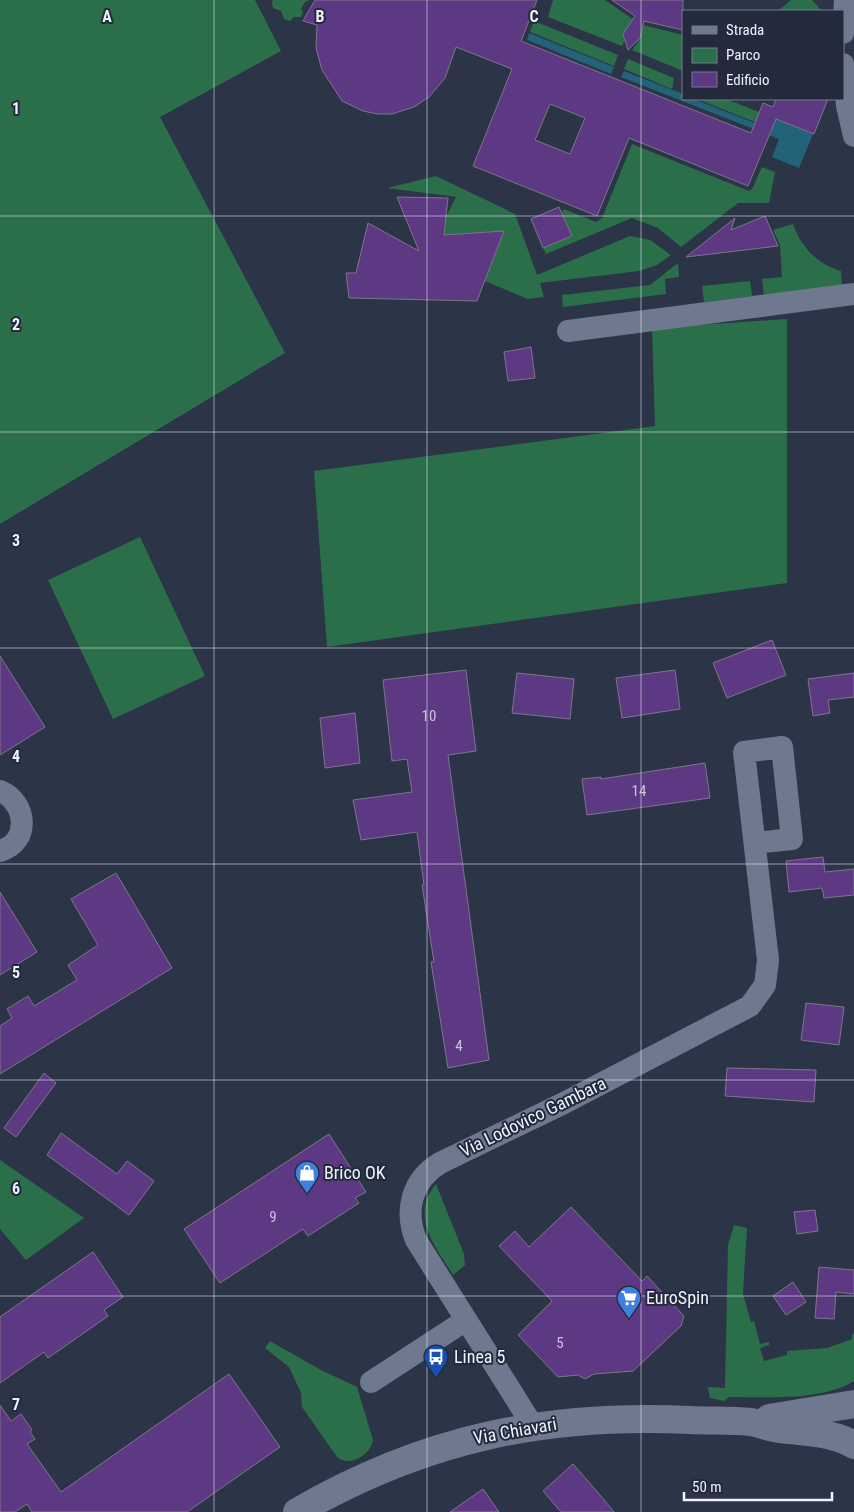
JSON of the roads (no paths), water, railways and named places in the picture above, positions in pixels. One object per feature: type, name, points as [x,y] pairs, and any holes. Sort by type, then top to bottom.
[{"type":"street","points":[[844,16],[845,0]]},
{"type":"street","points":[[844,74],[847,106],[854,136]]},
{"type":"street","points":[[568,331],[851,294]]},
{"type":"street","points":[[0,791],[15,801],[23,819],[18,838],[12,845],[0,852]]},
{"type":"street","name":"Via Lodovico Gambara","points":[[533,1426],[414,1233],[411,1207],[414,1193],[428,1170],[440,1163],[573,1098],[750,1006],[765,985],[768,969],[755,843]]},
{"type":"street","points":[[371,1382],[466,1320]]},
{"type":"street","name":"Via Chiavari","points":[[748,1422],[854,1404]]},
{"type":"street","points":[[854,1411],[849,1428],[854,1444]]},
{"type":"street","name":"Via Chiavari","points":[[297,1512],[346,1485],[416,1455],[462,1441],[533,1426],[625,1418],[748,1422],[828,1436],[854,1444]]},
{"type":"water","points":[[529,33],[614,67],[611,74],[527,40]]},
{"type":"water","points":[[624,71],[682,94],[682,100],[697,100],[755,123],[765,115],[813,134],[799,168],[772,157],[779,139],[621,77]]},
{"type":"place","name":"Brico OK","points":[[307,1194]]},
{"type":"place","name":"EuroSpin","points":[[629,1319]]},
{"type":"place","name":"Linea 5","points":[[436,1378]]}]
